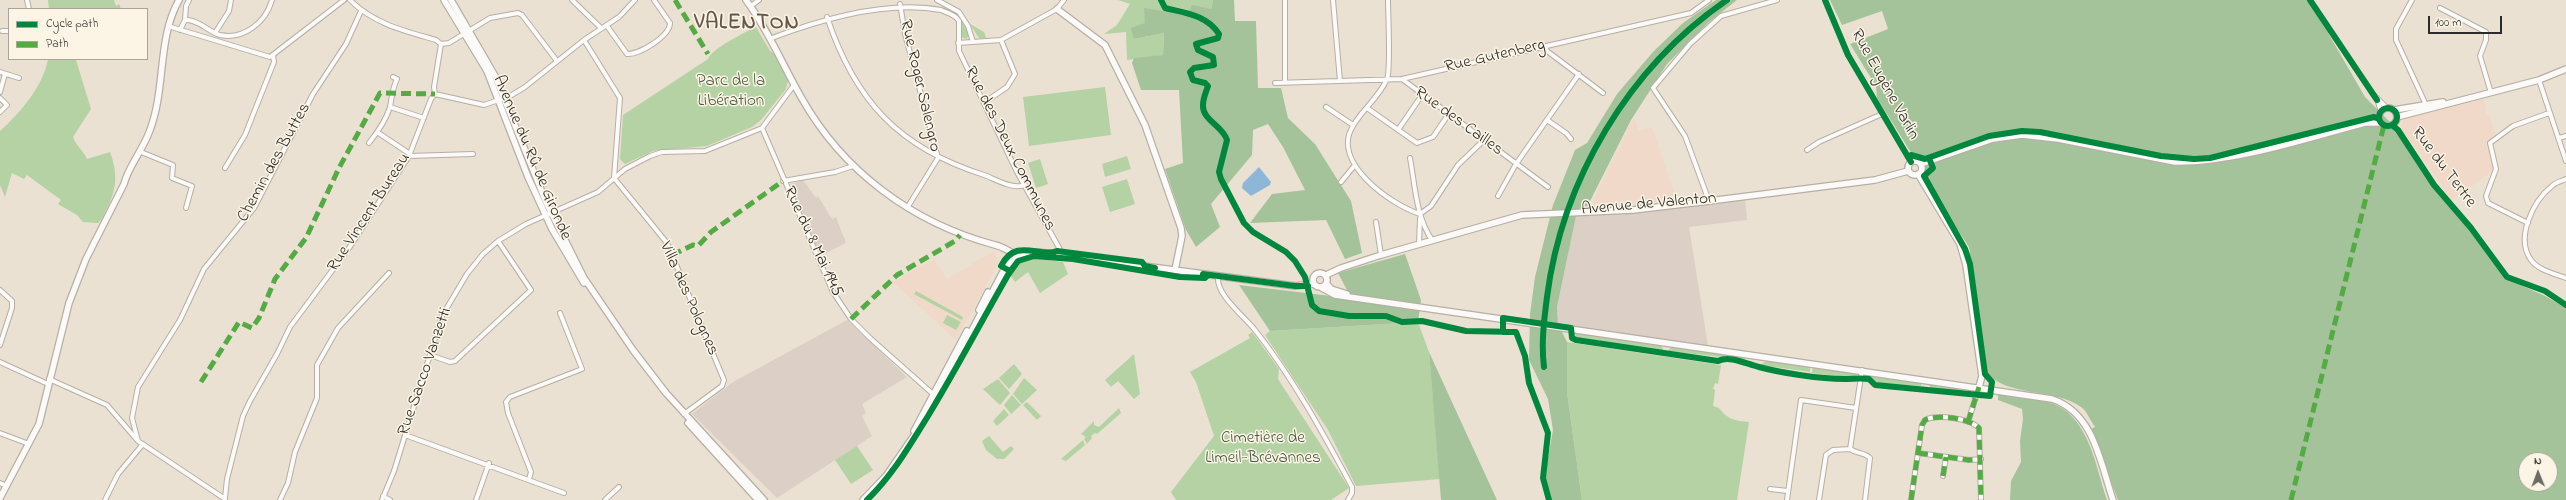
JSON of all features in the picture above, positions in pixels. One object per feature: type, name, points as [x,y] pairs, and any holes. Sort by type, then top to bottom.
[{"type":"main road","points":[[0,498],[41,418],[69,303],[86,259],[124,184],[127,172],[141,152],[155,112],[168,26],[179,0]]},
{"type":"main road","name":"Avenue du Rû de Gironde","points":[[444,0],[467,31]]},
{"type":"main road","name":"Avenue du Rû de Gironde","points":[[451,0],[467,31],[495,76],[501,99],[548,215],[578,274],[642,368],[758,500]]},
{"type":"main road","points":[[746,0],[772,38],[794,85],[818,124],[853,166],[907,208],[944,228],[1002,246],[1013,254],[1020,255]]},
{"type":"main road","points":[[1057,9],[1105,45],[1145,125],[1181,228],[1182,236],[1175,270]]},
{"type":"main road","points":[[2365,123],[2387,108],[2394,110],[2427,107],[2451,102],[2539,80],[2566,69]]},
{"type":"main road","points":[[1918,174],[1913,175],[1908,171],[1908,167],[1911,162],[1921,164],[1993,139],[2022,135],[2058,139],[2176,162],[2197,161],[2222,158],[2365,123],[2392,125],[2398,117],[2427,107]]},
{"type":"main road","points":[[2394,110],[2398,117]]},
{"type":"main road","points":[[2380,113],[2381,123]]},
{"type":"main road","points":[[1918,174],[1921,172],[1921,164]]},
{"type":"main road","name":"Avenue de Valenton","points":[[1326,275],[1381,255],[1522,215],[1633,210],[1875,180],[1908,171]]},
{"type":"main road","points":[[1918,174],[1960,244],[1966,265],[1982,376],[1979,387]]},
{"type":"main road","name":"Avenue du Rû de Gironde","points":[[548,215],[595,295],[645,366],[684,414],[764,500]]},
{"type":"main road","points":[[908,443],[933,394],[1003,267],[1013,254],[1031,249],[1063,255],[1295,286],[1314,284],[1335,295],[1532,322],[2052,399],[2073,408],[2083,419],[2090,433],[2113,500]]},
{"type":"main road","points":[[1012,260],[1020,255],[1032,252],[1052,253]]},
{"type":"main road","points":[[863,500],[886,476],[922,424],[1012,260],[1013,254]]},
{"type":"main road","points":[[1314,284],[1315,275],[1319,273],[1326,275],[1327,284],[1335,291],[1363,298]]},
{"type":"main road","points":[[1322,288],[1327,284]]},
{"type":"street","points":[[180,30],[185,20],[186,6],[189,0]]},
{"type":"street","points":[[215,33],[229,11],[231,0]]},
{"type":"street","points":[[185,20],[192,20],[215,33],[229,35],[254,27],[263,20],[272,0]]},
{"type":"street","points":[[168,26],[264,57],[272,55],[344,0]]},
{"type":"street","points":[[350,0],[361,11],[390,26],[436,40],[441,44],[449,43],[490,18],[518,13],[522,15],[557,62]]},
{"type":"street","points":[[572,0],[601,28]]},
{"type":"street","points":[[435,94],[484,105],[501,99],[525,87],[584,40],[619,18],[635,0]]},
{"type":"street","points":[[607,26],[628,54],[637,53],[669,30],[670,23],[654,0]]},
{"type":"street","points":[[751,6],[759,0]]},
{"type":"street","points":[[772,38],[827,17],[889,3],[935,8],[937,0],[959,12],[968,26],[973,42]]},
{"type":"street","points":[[958,43],[1002,40],[1057,9],[1062,0]]},
{"type":"street","points":[[1285,0],[1285,83]]},
{"type":"street","points":[[1333,0],[1340,81]]},
{"type":"street","points":[[1388,0],[1388,79],[1353,126],[1348,143],[1355,165],[1366,180],[1409,211],[1420,214]]},
{"type":"street","name":"Rue Gutenberg","points":[[1275,83],[1402,79],[1691,13],[1709,0]]},
{"type":"street","points":[[1709,201],[1685,136],[1654,88],[1690,44],[1721,16],[1777,0]]},
{"type":"street","name":"Rue Eugène Varlin","points":[[1825,0],[1848,55],[1911,162]]},
{"type":"street","points":[[2310,0],[2378,100],[2387,108]]},
{"type":"street","points":[[2412,0],[2396,29],[2396,40],[2427,107]]},
{"type":"street","name":"Rue Roger Salengro","points":[[900,4],[905,34],[938,158],[907,208]]},
{"type":"street","name":"Rue des Deux Communes","points":[[935,8],[958,19],[959,51],[986,102],[1025,185],[1063,255]]},
{"type":"street","points":[[2440,8],[2486,32],[2486,40],[2480,56],[2491,93]]},
{"type":"street","name":"Chemin des Buttes","points":[[138,440],[132,418],[138,387],[180,320],[204,269],[254,208],[313,94],[346,44],[361,11]]},
{"type":"street","points":[[827,17],[848,68],[868,98],[907,140],[938,158],[996,180],[1025,185]]},
{"type":"street","points":[[2,31],[8,31]]},
{"type":"street","points":[[584,40],[620,98],[614,178]]},
{"type":"street","points":[[986,102],[1012,81],[1015,74],[1002,40]]},
{"type":"street","name":"Rue Vincent Bureau","points":[[226,499],[227,479],[239,430],[250,401],[277,354],[290,327],[349,248],[410,155],[435,94],[441,44]]},
{"type":"street","points":[[1544,46],[1546,51],[1603,93]]},
{"type":"street","points":[[225,168],[245,135],[274,62],[272,55]]},
{"type":"street","points":[[0,92],[2,73],[19,78]]},
{"type":"street","points":[[1498,196],[1516,164],[1579,74]]},
{"type":"street","points":[[369,143],[377,132],[390,107],[391,92],[397,79],[393,77]]},
{"type":"street","name":"Rue des Cailles","points":[[1402,79],[1422,96],[1548,187]]},
{"type":"street","points":[[2539,80],[2566,161]]},
{"type":"street","points":[[762,128],[794,85]]},
{"type":"street","points":[[1398,130],[1422,96]]},
{"type":"street","points":[[0,98],[7,105],[0,112]]},
{"type":"street","points":[[2378,100],[2380,113]]},
{"type":"street","points":[[390,107],[424,118]]},
{"type":"street","points":[[1326,107],[1353,126]]},
{"type":"street","points":[[1367,108],[1411,140],[1422,143],[1433,137],[1448,115]]},
{"type":"street","points":[[2528,224],[2488,203],[2486,196],[2496,169],[2490,143],[2513,126],[2549,113]]},
{"type":"street","points":[[1807,150],[1819,142],[1882,114]]},
{"type":"street","points":[[1547,120],[1566,133],[1571,139]]},
{"type":"street","name":"Rue du Tertre","points":[[2392,125],[2398,130],[2434,185],[2471,228]]},
{"type":"street","name":"Rue Sacco Vanzetti","points":[[382,498],[405,435],[442,316],[454,295],[483,254],[498,241],[526,224],[598,192],[625,169],[650,156],[662,152],[705,151],[762,128]]},
{"type":"street","name":"Rue du 8 Mai 1945","points":[[762,128],[783,181],[833,292],[849,316],[877,344],[933,394]]},
{"type":"street","points":[[377,132],[410,155],[473,154]]},
{"type":"street","points":[[2559,138],[2566,136]]},
{"type":"street","points":[[1420,214],[1431,206],[1458,166],[1484,140]]},
{"type":"street","points":[[141,152],[173,165],[172,178],[192,186],[186,208]]},
{"type":"street","points":[[1410,158],[1420,214],[1425,230],[1432,240]]},
{"type":"street","points":[[1341,182],[1355,165]]},
{"type":"street","points":[[783,181],[835,172],[853,166]]},
{"type":"street","name":"Villa des Polognes","points":[[614,178],[667,243],[724,380],[722,386],[684,414]]},
{"type":"street","points":[[2566,179],[2553,185],[2540,198],[2524,235],[2525,249],[2531,260],[2541,268],[2566,278]]},
{"type":"street","points":[[1419,244],[1420,214]]},
{"type":"street","points":[[1376,222],[1381,255]]},
{"type":"street","points":[[430,356],[450,362],[455,361],[531,290],[498,241]]},
{"type":"street","points":[[280,500],[288,482],[295,452],[317,398],[316,365],[338,328],[389,273]]},
{"type":"street","points":[[1218,276],[1220,287],[1239,315],[1259,335],[1324,436],[1352,487],[1352,493],[1348,500]]},
{"type":"street","points":[[0,290],[12,301],[12,308],[0,345]]},
{"type":"street","points":[[529,479],[531,472],[508,413],[506,402],[510,397],[582,369],[560,313]]},
{"type":"street","points":[[0,362],[107,405],[138,440],[226,499]]},
{"type":"street","points":[[1850,449],[1862,370]]},
{"type":"street","points":[[1968,422],[1979,387]]},
{"type":"street","points":[[1787,500],[1801,400],[1856,408]]},
{"type":"street","points":[[1911,500],[1918,453],[1925,420],[1935,417],[1968,422],[1979,428],[1981,500]]},
{"type":"street","points":[[0,433],[29,444]]},
{"type":"street","points":[[405,435],[458,455],[489,463],[564,493]]},
{"type":"street","points":[[105,500],[118,474],[144,444]]},
{"type":"street","points":[[1819,500],[1826,455],[1834,450],[1850,449],[1854,452],[1866,454],[1870,458],[1865,500]]},
{"type":"street","points":[[1918,453],[1969,460],[1981,459]]},
{"type":"street","points":[[1943,476],[1946,457]]},
{"type":"street","points":[[476,500],[489,463]]},
{"type":"street","points":[[0,483],[7,486]]},
{"type":"street","points":[[605,500],[619,487]]},
{"type":"street","points":[[1770,489],[1788,491]]},
{"type":"street","points":[[382,498],[390,500]]},
{"type":"shaded area","points":[[2483,99],[2486,113],[2490,116],[2495,134],[2488,146],[2494,170],[2452,200],[2401,128],[2403,119]]},
{"type":"shaded area","points":[[1634,118],[1639,131],[1652,127],[1677,200],[1593,208],[1594,199]]},
{"type":"shaded area","points":[[803,180],[816,198],[818,196],[832,219],[836,217],[846,243],[820,256],[790,187],[791,184]]},
{"type":"shaded area","points":[[1745,199],[1747,220],[1689,227],[1708,346],[1558,324],[1557,307],[1576,215]]},
{"type":"shaded area","points":[[994,251],[999,262],[956,340],[893,282],[934,259],[947,279]]},
{"type":"shaded area","points":[[847,320],[907,377],[862,404],[866,413],[862,416],[872,436],[777,498],[692,414],[733,382]]},
{"type":"green space","points":[[48,0],[114,0],[116,6],[119,4],[121,8],[49,8]]},
{"type":"green space","points":[[1118,0],[1213,0],[1211,9],[1145,23],[1134,39],[1164,33],[1163,55],[1127,60],[1126,32],[1104,34],[1117,25],[1130,4]]},
{"type":"green space","points":[[1213,0],[1234,0],[1235,21],[1256,21],[1258,88],[1281,88],[1288,118],[1315,144],[1351,201],[1362,253],[1345,259],[1326,220],[1250,223],[1272,194],[1305,190],[1283,147],[1268,124],[1253,130],[1252,155],[1211,204],[1220,227],[1196,247],[1186,230],[1165,169],[1183,163],[1179,90],[1141,90],[1132,63],[1134,58],[1163,55],[1164,33],[1134,39],[1131,28],[1145,23],[1144,8],[1188,15],[1192,5],[1211,9]]},
{"type":"green space","points":[[1716,0],[1737,0],[1709,22],[1667,64],[1631,120],[1583,215],[1576,216],[1557,307],[1558,324],[1567,342],[1567,392],[1582,500],[1548,500],[1543,486],[1553,430],[1548,399],[1529,360],[1530,314],[1535,277],[1553,205],[1575,150],[1587,143],[1617,94],[1653,52],[1683,23]]},
{"type":"green space","points":[[1830,0],[2309,0],[2365,97],[2398,130],[2434,185],[2471,228],[2505,278],[2545,296],[2566,308],[2566,500],[2118,500],[2091,429],[2095,427],[2081,407],[2058,397],[2004,385],[1994,379],[1986,371],[1969,247],[1923,177],[1923,166],[1910,151],[1877,98],[1876,86],[1850,44],[1888,29],[1882,11],[1842,25]]},
{"type":"green space","points":[[957,14],[969,33],[967,39],[961,37],[961,21]]},
{"type":"green space","points":[[970,24],[984,32],[986,38],[979,38]]},
{"type":"green space","name":"Parc de la Libération","points":[[756,27],[770,51],[776,55],[788,81],[786,89],[761,120],[752,127],[707,146],[653,151],[625,164],[620,159],[623,115],[708,59],[710,55],[721,46]]},
{"type":"green space","points":[[48,60],[76,60],[91,109],[73,137],[87,159],[110,152],[113,160],[115,174],[114,188],[110,202],[102,219],[98,223],[83,222],[77,215],[58,204],[61,200],[27,175],[24,179],[12,173],[5,197],[0,185],[0,131],[30,99],[41,80]]},
{"type":"green space","points":[[1105,87],[1111,135],[1029,146],[1023,97]]},
{"type":"green space","points":[[1127,156],[1131,169],[1105,177],[1102,164]]},
{"type":"green space","points":[[1040,159],[1048,184],[1036,188],[1028,163]]},
{"type":"green space","points":[[1127,179],[1135,204],[1110,212],[1102,187]]},
{"type":"green space","points":[[1405,254],[1421,300],[1418,322],[1270,331],[1239,285],[1331,296],[1348,292],[1338,273]]},
{"type":"green space","points":[[1033,258],[1063,262],[1068,274],[1040,293],[1028,272],[1015,282],[1010,275],[1018,264]]},
{"type":"green space","points":[[916,291],[963,317],[962,320],[914,294]]},
{"type":"green space","points":[[947,315],[961,322],[956,330],[943,323]]},
{"type":"green space","points":[[1418,322],[1429,352],[1440,479],[1356,486],[1328,430],[1265,335],[1270,331]]},
{"type":"green space","points":[[1574,331],[1661,345],[1664,351],[1576,338]]},
{"type":"green space","name":"Cimetière de Limeil-Brévannes","points":[[1252,332],[1279,369],[1278,379],[1349,488],[1331,500],[1176,500],[1171,492],[1214,436],[1196,382],[1190,372],[1250,338],[1248,335]]},
{"type":"green space","points":[[1567,342],[1721,365],[1718,384],[1715,383],[1713,389],[1715,390],[1713,406],[1719,408],[1725,415],[1732,419],[1749,422],[1737,500],[1582,500],[1567,392]]},
{"type":"green space","points":[[1672,346],[1742,356],[1746,360],[1668,351]]},
{"type":"green space","points":[[1429,352],[1497,500],[1441,500]]},
{"type":"green space","points":[[1134,354],[1140,394],[1134,399],[1118,381],[1111,387],[1105,380]]},
{"type":"green space","points":[[1768,360],[1810,365],[1810,372],[1760,365]]},
{"type":"green space","points":[[1014,364],[1022,374],[1009,389],[999,378]]},
{"type":"green space","points":[[1813,366],[1854,372],[1857,376],[1843,377],[1812,373]]},
{"type":"green space","points":[[1869,375],[1918,382],[1921,386],[1875,383],[1871,378],[1866,377]]},
{"type":"green space","points":[[1024,378],[1037,390],[1022,404],[1013,394]]},
{"type":"green space","points":[[998,379],[1010,393],[1000,405],[983,389]]},
{"type":"green space","points":[[1936,384],[1970,389],[1961,391],[1930,388],[1930,385]]},
{"type":"green space","points":[[1998,394],[2043,401],[2056,405],[2068,412],[2077,422],[2090,446],[2107,500],[2010,500],[2011,481],[2021,462],[2020,441],[2023,419],[2022,409],[1998,400]]},
{"type":"green space","points":[[1012,395],[1021,405],[1011,414],[1004,405]]},
{"type":"green space","points":[[1027,402],[1041,416],[1037,420],[1023,405]]},
{"type":"green space","points":[[1119,408],[1121,413],[1097,434],[1095,433],[1091,436],[1092,438],[1087,444],[1084,439],[1086,437],[1081,434],[1094,421],[1094,425],[1099,427]]},
{"type":"green space","points":[[1004,409],[1009,415],[997,426],[993,421]]},
{"type":"green space","points":[[989,436],[1003,452],[1011,446],[1014,449],[1004,459],[997,459],[986,450],[982,441]]},
{"type":"green space","points":[[1083,440],[1085,445],[1066,461],[1061,459]]},
{"type":"green space","points":[[857,446],[873,470],[851,484],[835,460]]},
{"type":"water","points":[[1259,167],[1271,182],[1270,185],[1251,196],[1242,188],[1243,183]]},
{"type":"marked path","points":[[675,0],[708,54]]},
{"type":"marked path","points":[[201,382],[239,322],[252,328],[259,318],[275,279],[306,238],[339,168],[380,93],[435,94]]},
{"type":"marked path","points":[[2291,500],[2384,125]]},
{"type":"marked path","points":[[672,255],[693,245],[698,246],[711,232],[783,181]]},
{"type":"marked path","points":[[851,319],[897,275],[955,241],[960,235]]},
{"type":"marked path","points":[[1968,422],[1979,387]]},
{"type":"marked path","points":[[1911,500],[1922,425],[1925,420],[1937,417],[1961,419],[1979,428],[1981,500]]},
{"type":"marked path","points":[[1918,453],[1969,460],[1981,459]]},
{"type":"marked path","points":[[1943,476],[1946,457]]},
{"type":"cycle path","points":[[1161,0],[1165,8],[1188,13],[1202,19],[1219,34],[1218,38],[1196,44],[1198,50],[1213,57],[1214,65],[1194,68],[1190,72],[1193,80],[1205,83],[1208,86],[1203,105],[1204,110],[1209,119],[1225,135],[1227,140],[1219,172],[1221,179],[1244,223],[1253,232],[1286,252],[1295,261],[1305,277],[1312,305],[1319,311],[1349,316],[1386,316],[1402,322],[1422,321],[1466,331],[1516,332],[1525,356],[1529,383],[1548,433],[1543,478],[1549,500]]},
{"type":"cycle path","points":[[1544,367],[1544,323],[1555,253],[1568,211],[1585,169],[1606,130],[1631,93],[1660,58],[1692,27],[1727,0]]},
{"type":"cycle path","points":[[1825,0],[1848,55],[1911,162]]},
{"type":"cycle path","points":[[2310,0],[2377,100]]},
{"type":"cycle path","points":[[2384,108],[2392,108],[2397,113],[2397,117],[2395,124],[2392,126],[2384,126],[2379,121],[2379,113],[2384,108]]},
{"type":"cycle path","points":[[1908,157],[1911,155],[1925,159],[1989,136],[2022,131],[2040,132],[2161,156],[2194,159],[2210,158],[2374,117],[2379,119]]},
{"type":"cycle path","points":[[2392,125],[2398,130],[2434,185],[2471,228],[2507,277],[2545,291],[2566,305]]},
{"type":"cycle path","points":[[1503,332],[1503,318],[1571,328],[1572,338],[1576,340],[1718,361],[1723,359],[1733,359],[1754,366],[1801,375],[1835,379],[1869,379],[1875,385],[1990,396],[1992,382],[1985,374],[1970,264],[1965,249],[1924,176],[1933,168],[1929,158]]},
{"type":"cycle path","points":[[1010,271],[1001,266],[1007,257],[1014,252],[1021,250],[1051,253],[1057,251],[1142,262],[1145,266],[1155,268]]},
{"type":"cycle path","points":[[867,500],[893,470],[928,416],[1008,275],[1018,261],[1034,256],[1073,259],[1180,277],[1205,278],[1208,275]]},
{"type":"cycle path","points":[[1203,274],[1295,286],[1308,286]]},
{"type":"district","name":"VALENTON","points":[[747,25]]}]
